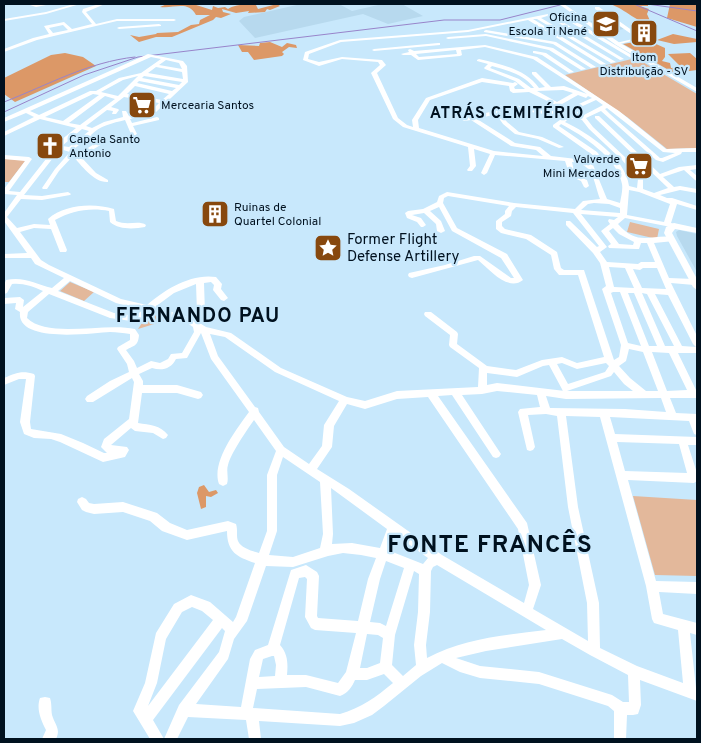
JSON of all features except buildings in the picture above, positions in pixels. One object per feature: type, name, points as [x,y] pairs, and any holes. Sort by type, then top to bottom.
[{"type":"main road","points":[[561,4],[636,56],[697,90]]},
{"type":"main road","points":[[696,285],[668,233],[671,225],[697,230]]},
{"type":"street","points":[[29,4],[32,6],[49,4]]},
{"type":"street","points":[[4,20],[52,12],[78,4]]},
{"type":"street","points":[[94,24],[84,12],[103,4]]},
{"type":"street","points":[[43,6],[52,12]]},
{"type":"street","points":[[597,8],[641,38],[618,44]]},
{"type":"street","points":[[366,45],[403,39],[410,36],[479,28],[548,14],[576,14]]},
{"type":"street","points":[[548,14],[622,60]]},
{"type":"street","points":[[558,14],[636,56]]},
{"type":"street","points":[[537,16],[613,62]]},
{"type":"street","points":[[529,18],[563,41],[603,64]]},
{"type":"street","points":[[4,51],[52,35],[94,24],[117,20],[174,20],[173,24],[169,25],[119,28]]},
{"type":"street","points":[[52,35],[46,27],[64,23],[70,30]]},
{"type":"street","points":[[403,54],[458,49],[486,38],[494,31],[536,23]]},
{"type":"street","points":[[479,28],[486,38],[535,58],[561,74],[665,151],[697,150]]},
{"type":"street","points":[[494,31],[554,43],[593,67]]},
{"type":"street","points":[[554,43],[601,32]]},
{"type":"street","points":[[438,33],[449,49]]},
{"type":"street","points":[[410,36],[417,46]]},
{"type":"street","points":[[519,43],[524,37]]},
{"type":"street","points":[[486,38],[544,54],[571,72]]},
{"type":"street","points":[[583,69],[551,49],[486,38],[444,41],[403,39],[340,41],[307,53],[305,60],[314,64],[324,64],[345,58],[376,59],[382,62],[383,65],[374,73],[396,119],[405,126],[493,154],[583,161],[591,166]]},
{"type":"street","points":[[403,39],[418,59],[438,60],[460,55],[458,49]]},
{"type":"street","points":[[374,50],[417,46],[444,41]]},
{"type":"street","points":[[535,58],[554,47],[554,43]]},
{"type":"street","points":[[432,51],[438,60]]},
{"type":"street","points":[[4,120],[151,55],[181,62],[184,66],[186,81]]},
{"type":"street","points":[[561,74],[636,56]]},
{"type":"street","points":[[164,59],[58,147],[4,217],[34,254],[38,262],[46,267],[119,301],[172,314],[216,340],[223,337],[234,339]]},
{"type":"street","points":[[479,60],[529,80],[535,84],[537,89]]},
{"type":"street","points":[[132,64],[146,72],[186,81]]},
{"type":"street","points":[[491,64],[487,68],[557,104],[569,113]]},
{"type":"street","points":[[154,66],[184,71]]},
{"type":"street","points":[[4,133],[58,107],[98,93],[121,79],[146,72]]},
{"type":"street","points":[[534,73],[549,88]]},
{"type":"street","points":[[138,79],[180,87]]},
{"type":"street","points":[[416,128],[415,120],[428,99],[482,80],[516,83]]},
{"type":"street","points":[[45,188],[57,170],[90,132],[106,123],[154,111],[186,81]]},
{"type":"street","points":[[516,83],[511,87],[513,91],[564,88],[594,99]]},
{"type":"street","points":[[133,84],[174,93]]},
{"type":"street","points":[[83,85],[98,93],[121,96],[137,103],[149,100],[163,102]]},
{"type":"street","points":[[63,124],[79,112],[98,93]]},
{"type":"street","points":[[557,104],[578,93]]},
{"type":"street","points":[[594,99],[569,113],[555,126],[588,147],[598,157],[588,159],[604,200],[622,206]]},
{"type":"street","points":[[149,100],[154,111]]},
{"type":"street","points":[[137,103],[143,115]]},
{"type":"street","points":[[58,107],[97,116]]},
{"type":"street","points":[[561,147],[540,138],[517,133],[505,123],[494,107],[569,113],[584,118],[597,118],[608,115]]},
{"type":"street","points":[[604,107],[608,115],[658,159],[663,160],[689,149]]},
{"type":"street","points":[[584,118],[604,107]]},
{"type":"street","points":[[107,108],[116,110],[114,113]]},
{"type":"street","points":[[25,110],[38,117],[90,132],[99,142],[99,144],[73,153]]},
{"type":"street","points":[[124,112],[134,134]]},
{"type":"street","points":[[464,119],[486,116],[497,112]]},
{"type":"street","points":[[472,118],[513,145],[538,148],[550,159]]},
{"type":"street","points":[[584,118],[591,128],[624,159],[641,179],[640,190]]},
{"type":"street","points":[[597,118],[658,177],[674,189]]},
{"type":"street","points":[[130,125],[157,119]]},
{"type":"street","points":[[561,122],[578,130],[596,143],[613,163],[625,181],[626,188],[622,206],[624,216]]},
{"type":"street","points":[[58,147],[73,153],[94,174],[106,181]]},
{"type":"street","points":[[470,170],[473,166],[471,148]]},
{"type":"street","points":[[484,173],[493,154]]},
{"type":"street","points":[[4,157],[29,159],[5,192],[42,198],[68,194]]},
{"type":"street","points":[[568,160],[572,174],[584,180],[586,186]]},
{"type":"street","points":[[658,177],[679,169],[697,167]]},
{"type":"street","points":[[686,169],[697,179]]},
{"type":"street","points":[[626,188],[640,190],[697,208]]},
{"type":"street","points":[[670,200],[674,189]]},
{"type":"street","points":[[654,195],[674,189],[697,191]]},
{"type":"street","points":[[423,225],[419,220],[409,216],[408,212],[425,211],[440,202],[441,197],[447,194],[514,205],[576,212],[598,212],[671,225],[674,203],[670,200]]},
{"type":"street","points":[[412,274],[446,268],[474,258],[480,258],[509,281],[519,280],[504,256],[454,229],[440,202]]},
{"type":"street","points":[[576,212],[580,204],[585,202],[610,202]]},
{"type":"street","points":[[514,205],[508,211],[509,215],[499,221],[498,227],[503,231],[528,237],[554,254],[558,269],[562,273],[581,272],[611,363],[644,394]]},
{"type":"street","points":[[63,250],[52,218],[63,212],[101,208],[112,210],[113,222],[117,224],[143,226]]},
{"type":"street","points":[[425,211],[439,224],[441,231]]},
{"type":"street","points":[[576,212],[593,233],[600,249],[611,290]]},
{"type":"street","points":[[598,212],[615,224],[621,232],[638,241],[671,239]]},
{"type":"street","points":[[593,233],[605,231],[624,216]]},
{"type":"street","points":[[568,223],[600,249],[617,246],[636,246],[638,241]]},
{"type":"street","points":[[16,231],[31,226],[54,227]]},
{"type":"street","points":[[605,231],[617,246]]},
{"type":"street","points":[[650,241],[671,292],[697,344]]},
{"type":"street","points":[[4,256],[34,254]]},
{"type":"street","points":[[604,264],[628,266],[661,265]]},
{"type":"street","points":[[90,398],[151,364],[158,367],[174,356],[184,356],[198,332],[222,333],[234,339],[278,370],[345,400],[365,405],[396,395],[454,390],[482,390],[497,387],[541,394],[695,394],[638,290],[628,266]]},
{"type":"street","points":[[70,277],[24,311],[22,316],[25,323],[39,330],[94,331],[112,329],[132,331]]},
{"type":"street","points":[[132,331],[138,319],[156,300],[186,283],[210,279],[216,281],[217,290],[224,298]]},
{"type":"street","points":[[667,280],[696,285]]},
{"type":"street","points":[[4,291],[9,282],[29,281],[113,316],[138,319]]},
{"type":"street","points":[[200,281],[202,332],[214,357],[255,411],[281,450],[438,559],[563,633],[634,671],[694,694]]},
{"type":"street","points":[[483,369],[517,374],[542,363],[562,360],[577,366],[611,363],[623,359],[625,345],[606,290],[671,292]]},
{"type":"street","points":[[623,290],[673,417]]},
{"type":"street","points":[[650,291],[672,350]]},
{"type":"street","points":[[4,301],[20,300],[18,309],[24,311]]},
{"type":"street","points":[[428,314],[454,334],[453,345],[483,367],[482,390]]},
{"type":"street","points":[[132,331],[135,335],[134,342],[121,350],[131,363],[134,374],[139,381],[133,421],[135,426],[155,429],[162,435]]},
{"type":"street","points":[[625,345],[645,349],[697,350]]},
{"type":"street","points":[[551,362],[566,388],[608,374],[611,363]]},
{"type":"street","points":[[4,382],[18,375],[31,376],[25,422],[28,431],[41,436],[53,435],[88,449],[102,458],[122,454],[124,450],[110,450],[106,447],[107,442],[133,421]]},
{"type":"street","points":[[138,389],[177,389],[198,395]]},
{"type":"street","points":[[454,390],[496,454]]},
{"type":"street","points":[[430,392],[523,527],[535,585],[528,611]]},
{"type":"street","points":[[541,394],[546,410]]},
{"type":"street","points":[[310,470],[327,447],[329,425],[345,400]]},
{"type":"street","points":[[530,447],[523,412],[546,410],[561,413],[604,413],[695,418],[697,431]]},
{"type":"street","points":[[223,481],[223,464],[238,435],[255,411]]},
{"type":"street","points":[[561,413],[573,507],[593,602],[594,651]]},
{"type":"street","points":[[604,413],[652,586],[658,619],[697,629]]},
{"type":"street","points":[[612,438],[697,441]]},
{"type":"street","points":[[622,475],[694,478],[682,440]]},
{"type":"street","points":[[170,739],[184,710],[224,655],[233,630],[241,620],[272,531],[272,475],[281,450]]},
{"type":"street","points":[[325,479],[328,534],[325,551]]},
{"type":"street","points":[[82,502],[86,507],[94,509],[123,507],[153,516],[166,527],[187,534],[228,526],[232,528],[233,543],[243,554],[262,559],[292,562],[325,551],[351,548],[383,554],[425,570]]},
{"type":"street","points":[[253,683],[306,681],[340,690],[347,684],[352,674],[374,579],[393,528]]},
{"type":"street","points":[[305,557],[306,571]]},
{"type":"street","points":[[422,668],[420,645],[424,612],[425,570],[429,563],[438,559]]},
{"type":"street","points":[[401,683],[386,667],[389,635],[410,565]]},
{"type":"street","points":[[306,571],[313,576],[311,617],[315,624],[380,629],[389,635]]},
{"type":"street","points":[[272,650],[280,633],[290,586],[296,574],[306,571]]},
{"type":"street","points":[[652,586],[697,588]]},
{"type":"street","points":[[156,739],[139,711],[151,683],[157,644],[178,608],[191,601],[206,606],[233,630]]},
{"type":"street","points":[[145,720],[221,619]]},
{"type":"street","points":[[683,625],[694,694]]},
{"type":"street","points":[[184,710],[340,720],[350,719],[367,712],[401,683],[442,657],[461,650],[563,633]]},
{"type":"street","points":[[255,739],[249,714],[256,659],[259,654],[277,650],[281,655],[280,682]]},
{"type":"street","points":[[442,657],[460,666],[480,672],[539,678],[603,698],[620,708],[633,709],[635,705],[634,671]]},
{"type":"street","points":[[352,674],[367,674],[386,667]]},
{"type":"street","points":[[45,702],[46,717],[52,727],[50,739]]},
{"type":"street","points":[[620,708],[620,739]]},
{"type":"shaded area","points":[[167,4],[193,4],[212,10],[213,6],[228,9],[245,4],[256,5],[258,9],[277,4],[280,6],[270,10],[267,9],[265,12],[248,13],[249,11],[236,13],[222,9],[223,12],[231,14],[221,18],[216,17],[172,37],[156,37],[139,42],[130,35],[139,37],[157,33],[178,32],[191,25],[199,24],[200,20],[210,15],[196,15],[193,10],[185,6],[160,7]]},
{"type":"shaded area","points":[[301,4],[339,4],[352,11],[377,4],[402,4],[423,16],[388,24],[363,14],[255,38],[239,21],[244,17]]},
{"type":"shaded area","points":[[608,4],[648,4],[648,6],[640,6],[649,9],[647,14],[651,23],[641,21],[614,5]]},
{"type":"shaded area","points":[[670,4],[697,4],[697,27],[667,18]]},
{"type":"shaded area","name":"Oficina Escola Ti Nené","points":[[608,18],[624,29],[607,32],[590,21]]},
{"type":"shaded area","points":[[673,34],[697,39],[697,42],[674,44],[657,40]]},
{"type":"shaded area","points":[[647,40],[665,48],[665,57],[662,61],[670,63],[671,68],[681,67],[668,54],[690,53],[697,59],[697,70],[674,73],[623,44]]},
{"type":"shaded area","points":[[270,42],[282,47],[287,43],[296,45],[297,48],[289,47],[282,52],[284,54],[282,56],[254,60],[248,52],[242,52],[238,45],[259,46],[260,43]]},
{"type":"shaded area","points":[[65,53],[83,57],[96,66],[15,102],[4,94],[4,78],[51,55]]},
{"type":"shaded area","points":[[636,58],[697,94],[697,148],[667,149],[627,117],[565,75]]},
{"type":"shaded area","points":[[4,159],[26,160],[9,182],[4,182]]},
{"type":"shaded area","points":[[630,222],[659,229],[657,239],[627,232]]},
{"type":"shaded area","points":[[679,230],[697,234],[697,272],[677,236],[676,232]]},
{"type":"shaded area","points":[[70,282],[94,292],[84,301],[60,291]]},
{"type":"shaded area","points":[[153,311],[169,316],[164,321],[138,329],[146,317]]},
{"type":"shaded area","points":[[204,485],[209,492],[216,490],[218,493],[211,497],[206,496],[206,507],[201,509],[197,493],[199,487]]},
{"type":"shaded area","points":[[633,496],[697,500],[697,576],[655,575]]},
{"type":"waterway","points":[[634,4],[697,31]]},
{"type":"waterway","points":[[647,4],[697,11]]},
{"type":"waterway","points":[[4,112],[84,75],[138,57],[444,20],[500,20],[560,5]]},
{"type":"waterway","points":[[4,102],[84,69],[135,57]]},
{"type":"place","name":"Oficina Escola Ti Nené","points":[[606,24]]},
{"type":"place","name":"Itom Distribuição - SV","points":[[644,33]]},
{"type":"place","name":"Mercearia Santos","points":[[142,105]]},
{"type":"place","name":"Capela Santo Antonio","points":[[50,146]]},
{"type":"place","name":"Valverde Mini Mercados","points":[[639,166]]},
{"type":"place","name":"Ruinas de Quartel Colonial","points":[[215,214]]},
{"type":"place","name":"Former Flight Defense Artillery","points":[[328,248]]},
{"type":"district","name":"ATRÁS CEMITÉRIO","points":[[507,112]]},
{"type":"district","name":"FERNANDO PAU","points":[[198,315]]},
{"type":"district","name":"FONTE FRANCÊS","points":[[490,544]]}]
